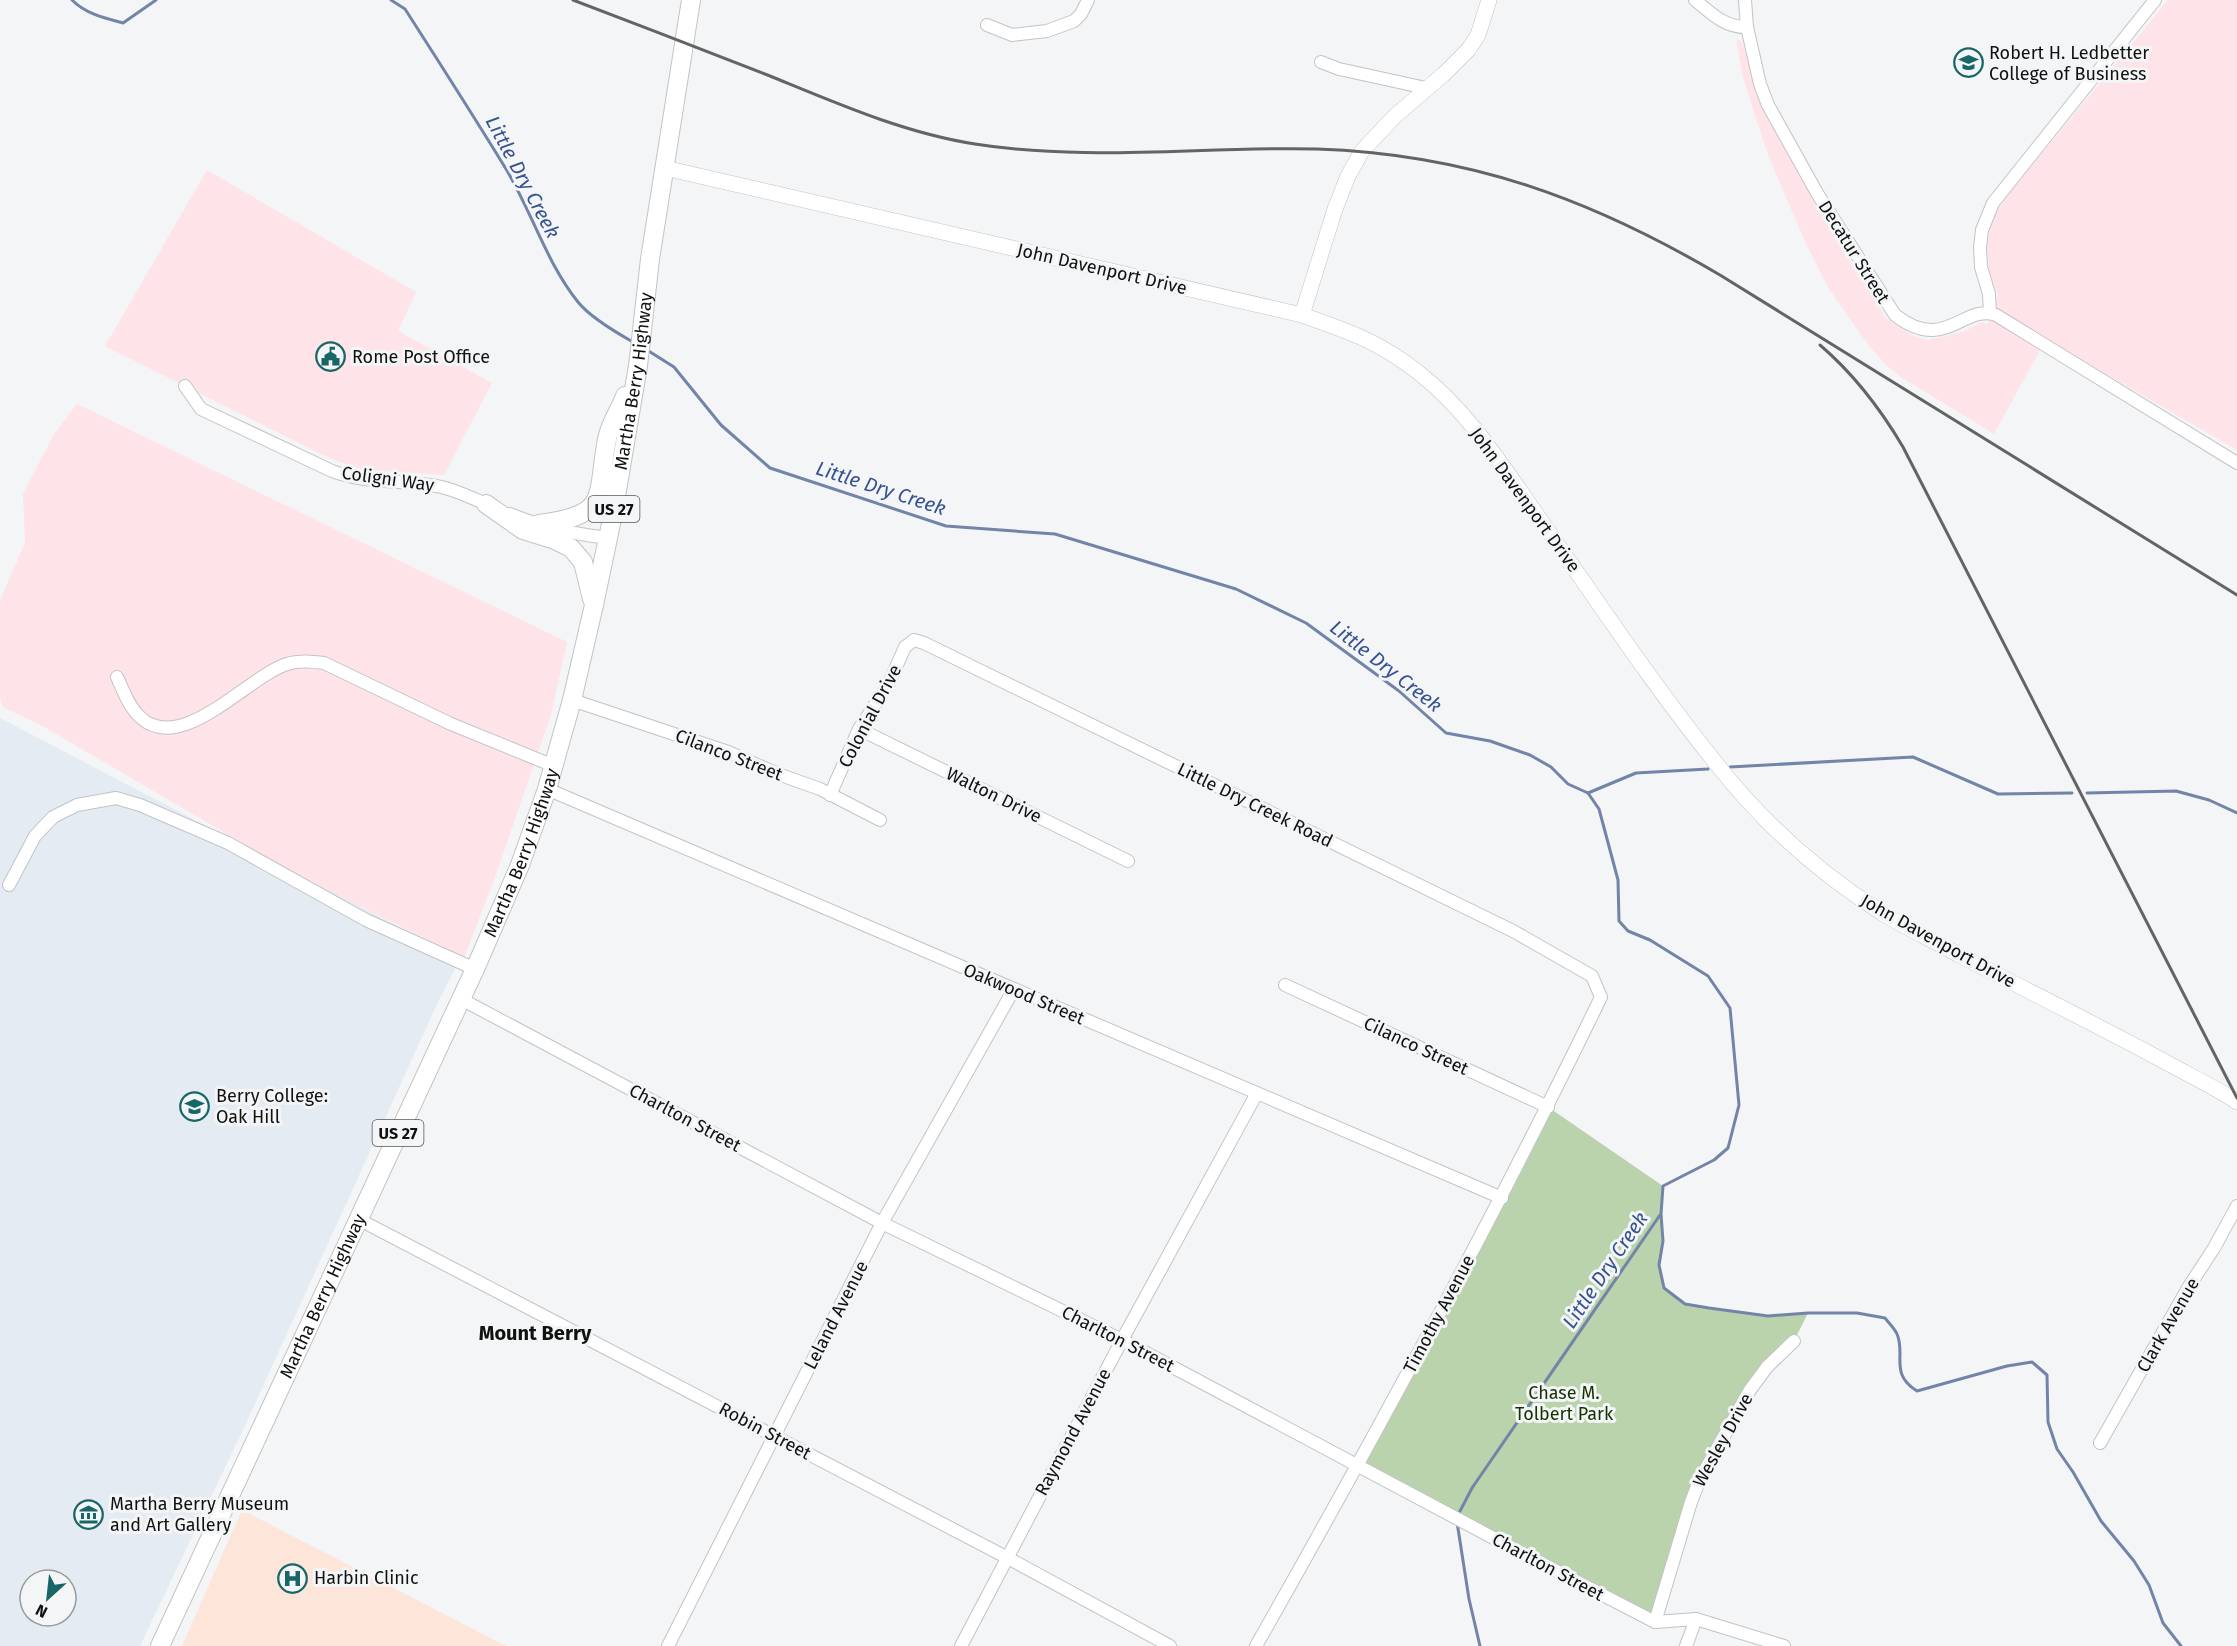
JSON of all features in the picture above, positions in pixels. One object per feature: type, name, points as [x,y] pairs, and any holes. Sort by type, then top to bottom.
[{"type":"main road","name":"Martha Berry Highway","points":[[160,1646],[475,969],[520,865],[547,789],[573,700],[608,538],[625,410],[638,366],[646,289],[691,0]]},
{"type":"main road","points":[[539,524],[571,519],[584,514],[597,500],[608,436],[625,410]]},
{"type":"main road","points":[[486,504],[523,530],[572,548],[583,562],[594,605]]},
{"type":"street","points":[[987,26],[1012,35],[1047,31],[1074,21],[1088,0]]},
{"type":"street","points":[[1302,315],[1335,209],[1355,162],[1373,138],[1469,49],[1478,35],[1489,0]]},
{"type":"street","points":[[1695,0],[1727,25],[1736,28],[1747,27]]},
{"type":"street","name":"Decatur Street","points":[[1745,0],[1747,27],[1760,84],[1768,105],[1817,194],[1895,315],[1914,327],[1934,330],[1955,325],[1983,312],[1990,313]]},
{"type":"street","points":[[2155,0],[1993,203],[1982,230],[1981,267],[1989,294],[1990,313],[2237,464]]},
{"type":"street","points":[[1321,62],[1339,69],[1426,88]]},
{"type":"street","name":"John Davenport Drive","points":[[665,168],[1302,315],[1364,337],[1378,345],[1420,373],[1456,407],[1488,446],[1669,702],[1716,764],[1744,797],[1792,845],[1882,913],[2121,1038],[2237,1102]]},
{"type":"street","name":"Coligni Way","points":[[185,386],[201,409],[345,476],[442,487],[539,524],[581,535],[608,538]]},
{"type":"street","name":"Colonial Drive","points":[[830,795],[859,729],[888,685],[905,647],[915,640]]},
{"type":"street","name":"Little Dry Creek Road","points":[[915,640],[1512,931],[1592,976]]},
{"type":"street","points":[[117,677],[138,715],[153,724],[175,728],[195,721],[280,666],[303,661],[324,663],[451,724],[554,766]]},
{"type":"street","name":"Cilanco Street","points":[[573,700],[728,752],[830,795],[880,820]]},
{"type":"street","name":"Walton Drive","points":[[859,729],[1128,861]]},
{"type":"street","name":"Oakwood Street","points":[[547,789],[1502,1198]]},
{"type":"street","points":[[9,885],[35,836],[52,817],[77,804],[116,798],[140,805],[228,843],[366,920],[475,969]]},
{"type":"street","name":"Timothy Avenue","points":[[1256,1646],[1358,1466],[1502,1198],[1548,1107],[1600,997],[1592,976]]},
{"type":"street","name":"Cilanco Street","points":[[1285,985],[1548,1107]]},
{"type":"street","name":"Leland Avenue","points":[[668,1646],[882,1223],[1014,989]]},
{"type":"street","name":"Charlton Street","points":[[461,999],[882,1223],[1122,1340],[1655,1622]]},
{"type":"street","name":"Raymond Avenue","points":[[961,1646],[1122,1340],[1257,1093]]},
{"type":"street","name":"Clark Avenue","points":[[2100,1443],[2237,1206]]},
{"type":"street","name":"Robin Street","points":[[358,1219],[1006,1557],[1170,1646]]},
{"type":"street","name":"Wesley Drive","points":[[1655,1622],[1690,1502],[1700,1479],[1750,1390],[1767,1367],[1794,1341]]},
{"type":"street","points":[[1655,1622],[1696,1619],[1784,1646]]},
{"type":"street","points":[[1686,1646],[1696,1619]]},
{"type":"shaded area","points":[[2168,0],[2237,0],[2237,450],[2046,339],[1994,434],[1901,377],[1884,363],[1829,289],[1806,244],[1768,155],[1743,78],[1736,39],[1743,45],[1762,107],[1784,143],[1825,221],[1886,318],[1913,336],[1928,340],[1963,332],[1982,322],[1987,325],[1998,296],[1989,270],[1987,248],[1996,213],[2008,195]]},
{"type":"shaded area","points":[[207,170],[416,292],[398,331],[492,383],[444,475],[363,470],[329,458],[105,346]]},
{"type":"shaded area","points":[[77,404],[567,642],[551,715],[494,880],[464,958],[297,875],[44,727],[3,707],[0,697],[0,600],[25,543],[23,494],[54,434]]},
{"type":"shaded area","name":"Berry College: Oak Hill","points":[[0,718],[460,959],[438,1002],[249,1417],[140,1646],[0,1646]]},
{"type":"shaded area","name":"Harbin Clinic","points":[[242,1510],[506,1646],[182,1646]]},
{"type":"green space","name":"Chase M. Tolbert Park","points":[[1548,1107],[1663,1186],[1661,1214],[1663,1241],[1659,1265],[1664,1288],[1685,1304],[1768,1316],[1808,1313],[1794,1341],[1767,1367],[1700,1479],[1655,1622],[1358,1466]]},
{"type":"waterway","name":"Little Dry Creek","points":[[72,0],[89,12],[123,23],[156,0]]},
{"type":"waterway","name":"Little Dry Creek","points":[[391,0],[405,9],[506,169],[567,287],[589,313],[633,342]]},
{"type":"waterway","name":"Little Dry Creek","points":[[647,350],[674,367],[721,425],[770,468],[946,526],[1055,534],[1236,589],[1306,623],[1399,691],[1446,733],[1490,741],[1530,755],[1551,767],[1568,784],[1588,793],[1599,809],[1618,880],[1619,921],[1628,931],[1650,940],[1708,976],[1730,1008],[1739,1105],[1728,1148],[1714,1160],[1663,1186],[1661,1214],[1663,1241],[1659,1265],[1664,1288],[1685,1304],[1709,1308],[1768,1316],[1857,1313],[1885,1318],[1897,1334],[1903,1378],[1917,1391],[2007,1366],[2032,1362],[2047,1375],[2048,1422],[2057,1449],[2101,1521],[2134,1561],[2149,1585],[2163,1623],[2181,1646]]},
{"type":"waterway","points":[[1730,767],[1913,757],[1998,794],[2072,793]]},
{"type":"waterway","points":[[1588,793],[1636,773],[1708,769]]},
{"type":"waterway","points":[[2087,793],[2176,791],[2209,800],[2237,813]]},
{"type":"waterway","name":"Little Dry Creek","points":[[1458,1515],[1472,1488],[1660,1215]]},
{"type":"waterway","name":"Little Dry Creek","points":[[1457,1522],[1469,1599],[1480,1646]]},
{"type":"railway","points":[[573,0],[871,116],[922,133],[949,139],[975,144],[1060,152],[1317,149],[1373,153],[1426,160],[1527,185],[1624,224],[1720,275],[2237,595]]},
{"type":"railway","points":[[1820,345],[1866,393],[1903,447],[2237,1098]]},
{"type":"place","name":"Robert H. Ledbetter College of Business","points":[[1968,63]]},
{"type":"place","name":"Rome Post Office","points":[[331,357]]},
{"type":"place","name":"Berry College: Oak Hill","points":[[195,1106]]},
{"type":"place","name":"Martha Berry Museum and Art Gallery","points":[[89,1514]]},
{"type":"place","name":"Harbin Clinic","points":[[293,1578]]},
{"type":"district","name":"Mount Berry","points":[[535,1333]]}]
